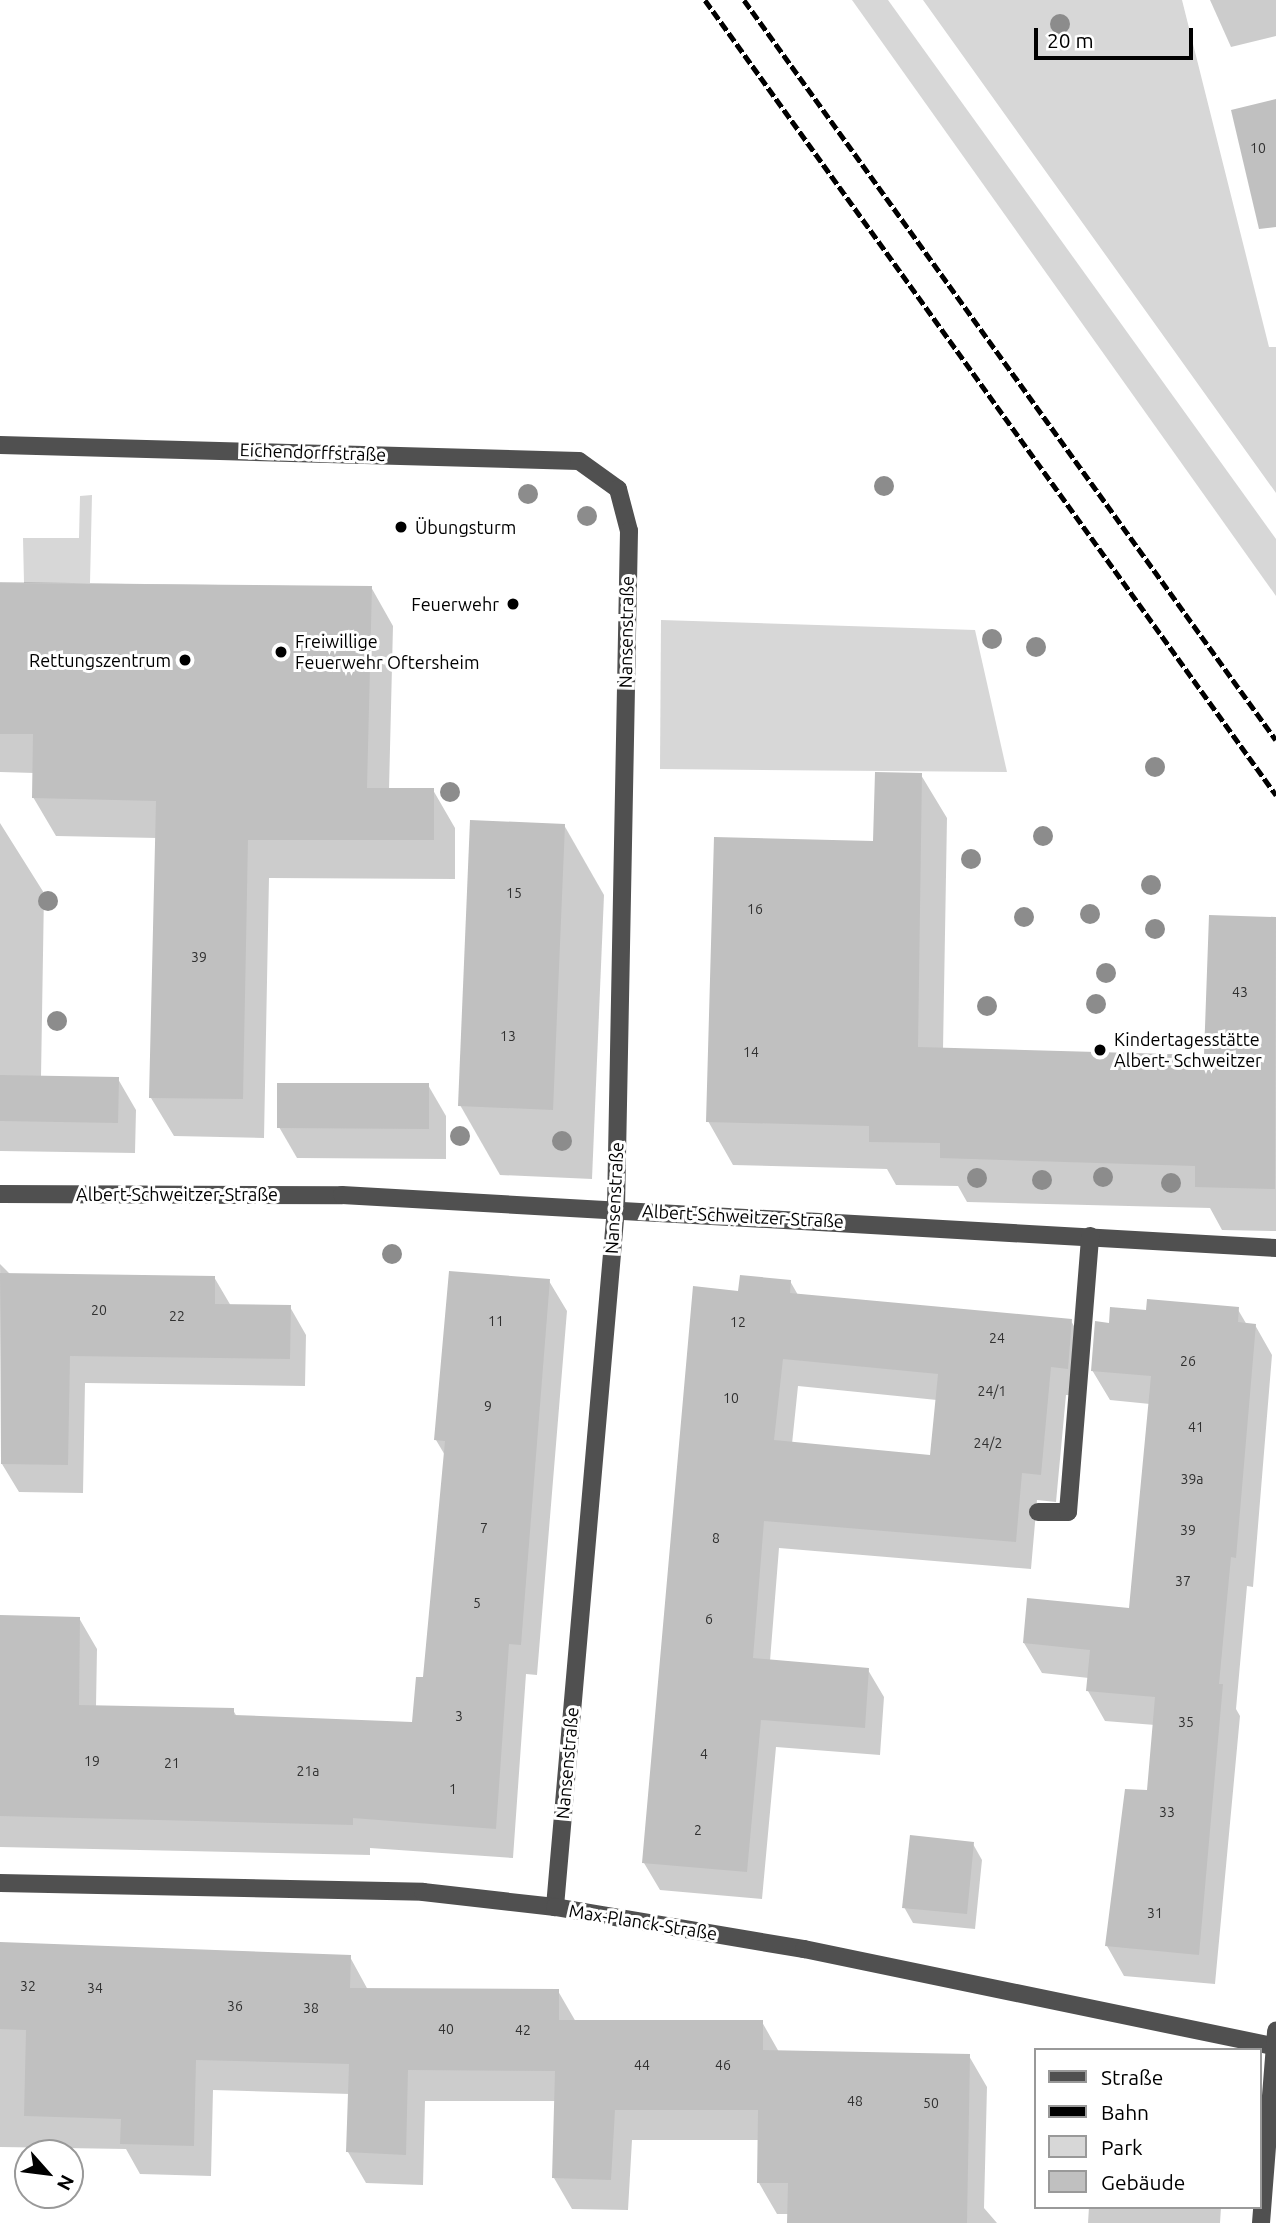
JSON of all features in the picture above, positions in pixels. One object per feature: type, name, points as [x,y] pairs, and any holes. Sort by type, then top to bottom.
[{"type":"street","name":"Eichendorffstraße","points":[[0,445],[579,461],[618,489]]},
{"type":"street","name":"Nansenstraße","points":[[555,1907],[616,1209],[629,531],[618,489]]},
{"type":"street","name":"Albert-Schweitzer-Straße","points":[[0,1194],[342,1195],[1276,1248]]},
{"type":"street","points":[[1038,1512],[1068,1512],[1090,1236]]},
{"type":"street","name":"Max-Planck-Straße","points":[[0,1883],[423,1892],[555,1907],[804,1949],[1276,2042]]},
{"type":"street","points":[[1261,2223],[1276,2042]]},
{"type":"green space","points":[[852,0],[888,0],[1276,539],[1276,596]]},
{"type":"green space","points":[[923,0],[1182,0],[1269,347],[1276,347],[1276,493]]},
{"type":"green space","points":[[92,495],[90,583],[24,583],[23,538],[79,538],[80,496]]},
{"type":"green space","points":[[661,620],[975,630],[1007,772],[660,769]]},
{"type":"building","points":[[1276,99],[1276,227],[1259,229],[1231,110]]},
{"type":"building","points":[[0,583],[372,586],[367,788],[434,788],[434,840],[248,840],[243,1099],[149,1098],[156,801],[32,798],[33,734],[0,734]]},
{"type":"building","points":[[875,772],[922,773],[918,1047],[1204,1055],[1209,915],[1276,917],[1275,1189],[1195,1187],[1195,1166],[940,1158],[940,1143],[869,1142],[869,1126],[706,1122],[714,837],[873,841]]},
{"type":"building","points":[[470,820],[565,824],[553,1110],[458,1106]]},
{"type":"building","points":[[0,1075],[119,1077],[118,1123],[0,1121]]},
{"type":"building","points":[[277,1083],[429,1083],[429,1129],[277,1128]]},
{"type":"building","points":[[449,1271],[550,1279],[521,1645],[509,1644],[496,1829],[353,1818],[353,1825],[0,1816],[0,1615],[80,1617],[79,1705],[234,1708],[234,1715],[412,1722],[416,1677],[423,1677],[445,1441],[434,1440]]},
{"type":"building","points":[[0,1273],[215,1276],[215,1304],[291,1305],[290,1359],[70,1356],[68,1465],[1,1464]]},
{"type":"building","points":[[740,1275],[791,1280],[790,1293],[1072,1319],[1068,1369],[1051,1367],[1041,1475],[1022,1473],[1016,1542],[764,1521],[753,1658],[869,1668],[865,1728],[761,1720],[747,1872],[642,1863],[693,1286],[738,1291]],"holes":[[[783,1359],[938,1374],[930,1455],[774,1440]]]},
{"type":"building","points":[[1147,1299],[1239,1307],[1238,1322],[1256,1324],[1236,1558],[1231,1557],[1219,1684],[1223,1684],[1199,1955],[1105,1946],[1125,1789],[1147,1790],[1155,1697],[1086,1691],[1090,1650],[1023,1643],[1027,1598],[1129,1608],[1151,1376],[1091,1371],[1095,1321],[1109,1323],[1110,1307],[1146,1310]]},
{"type":"building","points":[[910,1835],[974,1842],[967,1914],[902,1908]]},
{"type":"building","points":[[0,1942],[351,1955],[350,1988],[559,1989],[559,2020],[763,2020],[763,2050],[970,2054],[967,2223],[787,2223],[788,2183],[757,2183],[758,2110],[615,2110],[611,2180],[552,2178],[555,2071],[408,2070],[406,2155],[346,2152],[349,2064],[196,2060],[194,2146],[120,2144],[121,2119],[24,2116],[26,2030],[0,2029]]},
{"type":"railway","points":[[705,0],[1276,795]]},
{"type":"railway","points":[[744,0],[1276,740]]},
{"type":"place","name":"Übungsturm","points":[[401,527]]},
{"type":"place","name":"Feuerwehr","points":[[513,604]]},
{"type":"place","name":"Freiwillige Feuerwehr Oftersheim","points":[[281,652]]},
{"type":"place","name":"Rettungszentrum","points":[[185,660]]},
{"type":"place","name":"Kindertagesstätte Albert- Schweitzer","points":[[1100,1050]]}]
